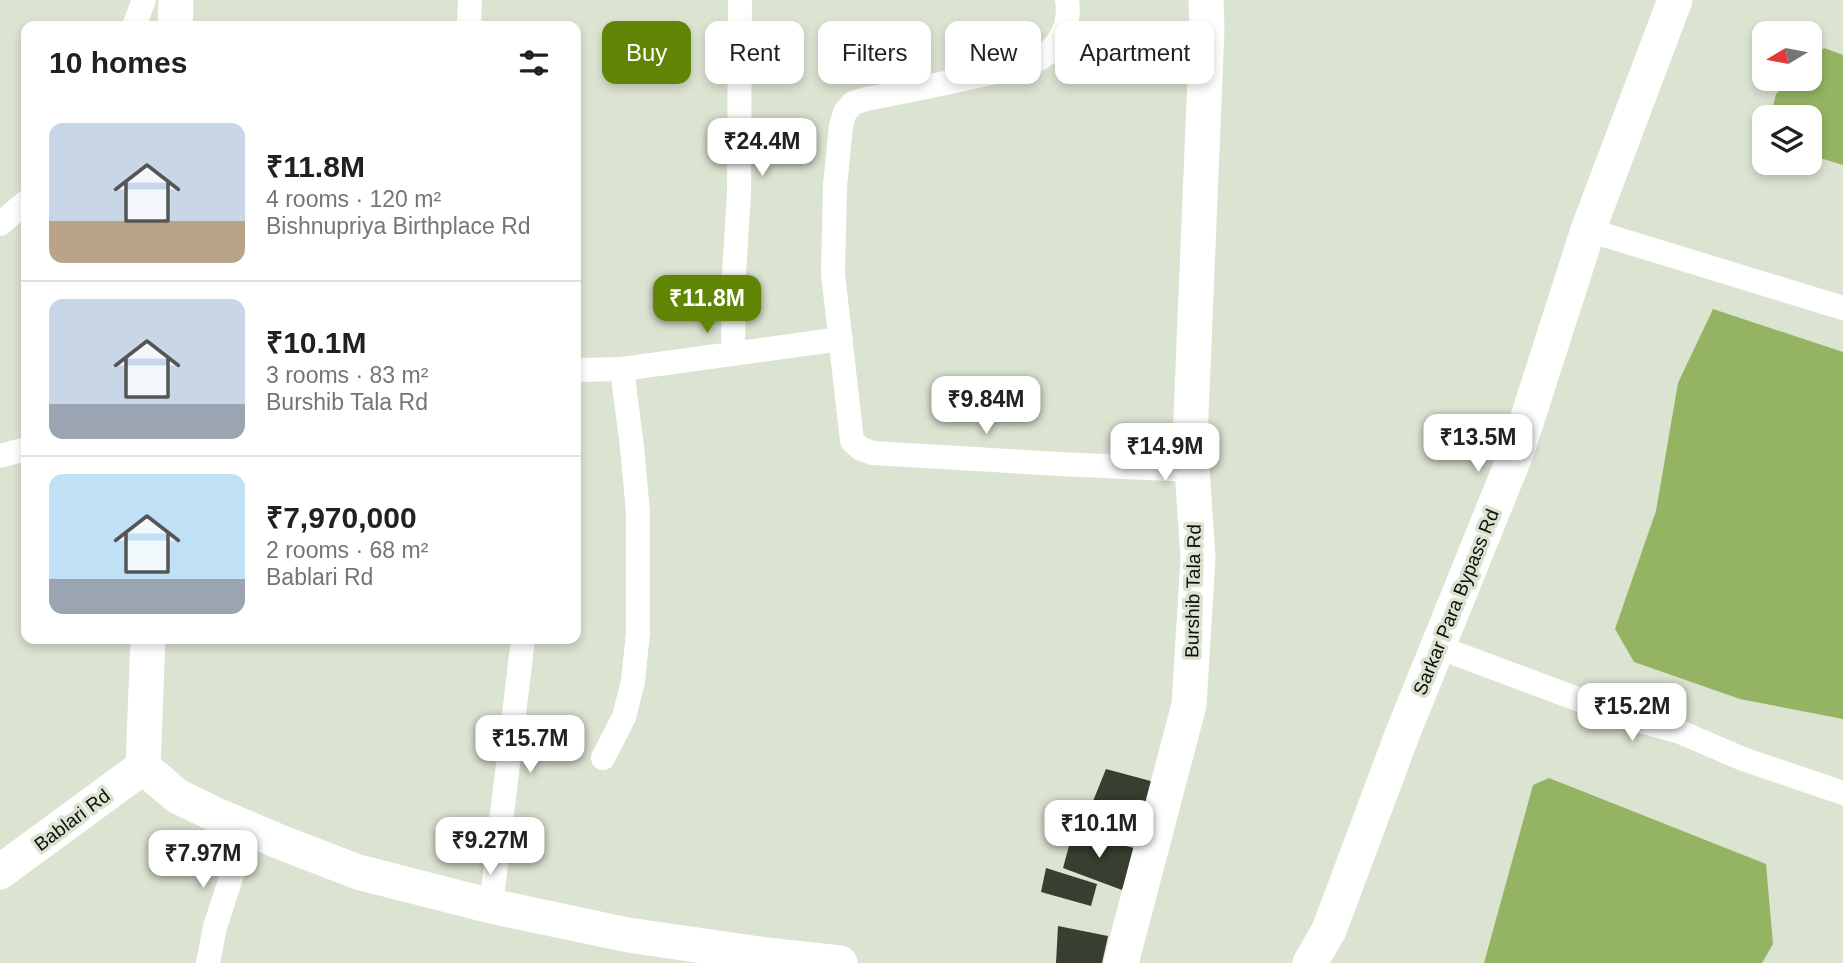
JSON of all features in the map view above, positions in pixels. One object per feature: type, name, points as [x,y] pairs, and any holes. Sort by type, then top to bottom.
[{"type":"main road","points":[[175,21],[176,0]]},
{"type":"main road","name":"Burshib Tala Rd","points":[[1121,963],[1189,705],[1198,558],[1190,440],[1206,0]]},
{"type":"main road","name":"Sarkar Para Bypass Rd","points":[[1310,963],[1329,930],[1402,735],[1517,451],[1588,230],[1675,0]]},
{"type":"main road","points":[[148,644],[143,767],[177,796],[247,828],[358,872],[492,906],[628,935],[765,959],[840,963]]},
{"type":"main road","name":"Bablari Rd","points":[[0,872],[143,767]]},
{"type":"street","points":[[136,21],[144,0]]},
{"type":"street","points":[[469,21],[470,0]]},
{"type":"street","points":[[733,354],[739,194],[740,0]]},
{"type":"street","points":[[1067,0],[1064,32],[1054,46],[1039,59],[1010,69],[866,99],[853,103],[845,112],[835,186],[833,274],[852,441],[861,449],[873,453],[1192,470]]},
{"type":"street","points":[[0,224],[21,206]]},
{"type":"street","points":[[1588,230],[1843,308]]},
{"type":"street","points":[[581,370],[622,369],[841,339]]},
{"type":"street","points":[[603,758],[624,717],[633,681],[638,633],[638,513],[622,369]]},
{"type":"street","points":[[0,456],[21,450]]},
{"type":"street","points":[[492,906],[522,644]]},
{"type":"street","points":[[1438,647],[1623,716],[1680,732],[1743,759],[1843,793]]},
{"type":"street","points":[[208,963],[215,927],[247,828]]},
{"type":"shaded area","points":[[1824,48],[1843,55],[1843,165],[1822,159],[1822,105],[1773,105],[1779,91],[1822,91]]},
{"type":"shaded area","points":[[1713,309],[1843,352],[1843,719],[1740,699],[1634,662],[1615,629],[1656,511],[1678,383]]},
{"type":"shaded area","points":[[1549,778],[1766,864],[1773,944],[1762,963],[1484,963],[1533,785]]},
{"type":"building","points":[[1106,769],[1158,783],[1141,834],[1087,816]]},
{"type":"building","points":[[1073,831],[1137,849],[1122,890],[1063,868]]},
{"type":"building","points":[[1046,868],[1097,884],[1091,906],[1041,892]]},
{"type":"building","points":[[1058,926],[1108,936],[1102,963],[1056,963]]}]
